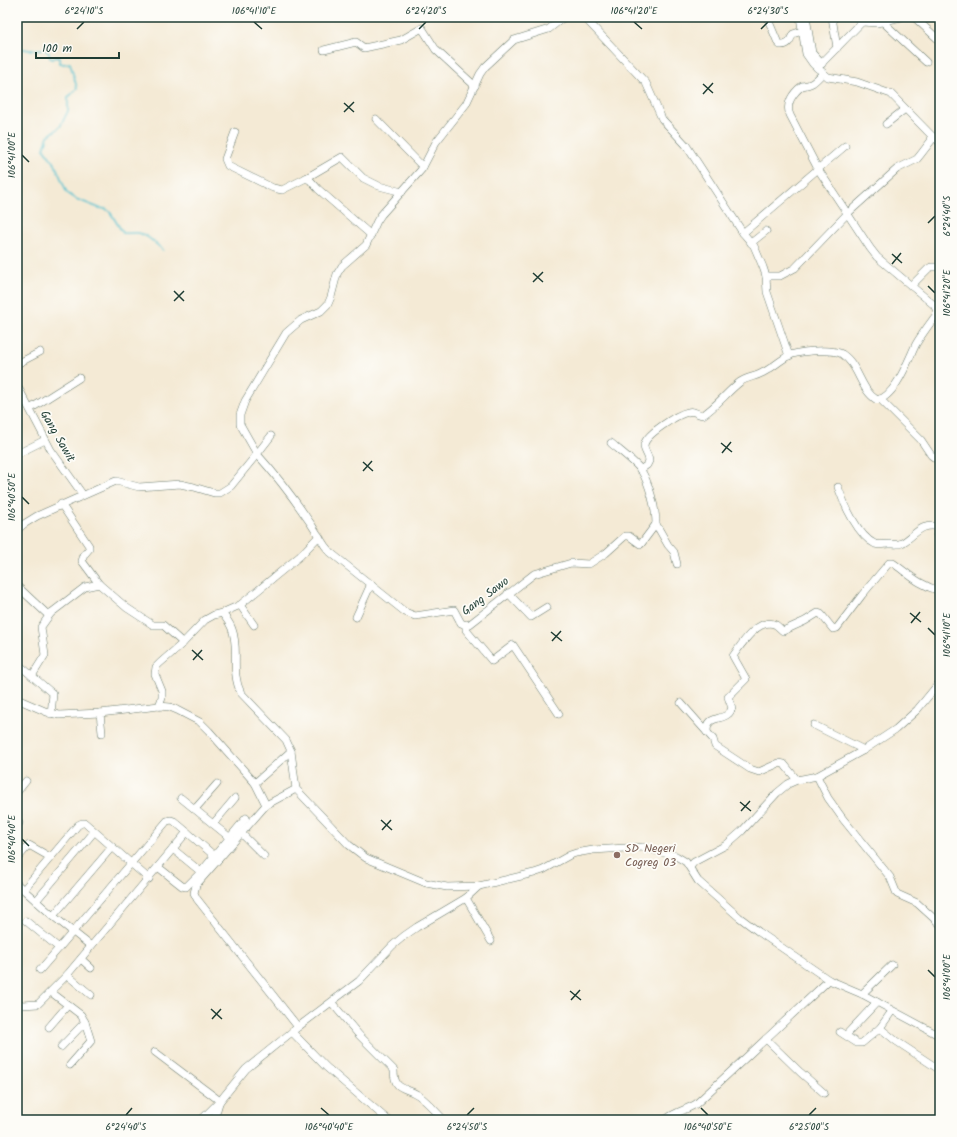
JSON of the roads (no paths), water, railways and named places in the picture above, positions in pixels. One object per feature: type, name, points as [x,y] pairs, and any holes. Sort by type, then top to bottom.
[{"type":"street","name":"Gang Sawo","points":[[564,17],[549,29],[514,40],[482,71],[462,110],[436,142],[423,167],[377,220],[364,248],[342,266],[336,274],[331,297],[325,308],[301,320],[286,333],[245,401],[240,415],[240,424],[257,454],[280,480],[330,552],[405,612],[415,616],[454,610],[461,623],[466,625],[470,624],[528,577],[540,571],[571,563],[586,564],[592,562],[606,553],[625,536],[629,536],[642,544],[656,524]]},
{"type":"street","points":[[584,17],[646,83],[662,119],[686,145],[743,233],[751,242],[762,262],[766,276],[767,292],[789,356]]},
{"type":"street","points":[[768,17],[780,45],[787,44],[793,34],[802,31]]},
{"type":"street","points":[[800,17],[806,54],[809,60],[832,78],[857,82],[891,94],[932,136],[940,142]]},
{"type":"street","points":[[806,17],[812,53],[820,68]]},
{"type":"street","points":[[832,17],[837,48]]},
{"type":"street","points":[[880,399],[889,392],[906,368],[915,346],[936,315],[936,311],[934,305],[877,257],[818,169],[790,115],[788,106],[799,88],[802,86],[811,85],[820,68],[861,20],[877,23],[901,17]]},
{"type":"street","points":[[914,17],[940,40]]},
{"type":"street","points":[[883,22],[926,62]]},
{"type":"street","points":[[324,50],[356,42],[364,48],[401,40],[422,28],[436,50],[475,86]]},
{"type":"street","points":[[886,124],[905,109]]},
{"type":"street","points":[[376,119],[423,167]]},
{"type":"street","points":[[235,132],[225,159],[228,166],[276,190],[282,190],[342,157],[363,178],[379,186],[402,192]]},
{"type":"street","points":[[766,276],[780,276],[795,268],[847,214],[897,169],[917,159],[930,144],[932,136]]},
{"type":"street","points":[[743,233],[845,146]]},
{"type":"street","points":[[306,178],[371,235]]},
{"type":"street","points":[[751,242],[766,231]]},
{"type":"street","points":[[911,286],[931,267],[940,267]]},
{"type":"street","points":[[640,470],[647,465],[649,461],[644,447],[645,442],[659,428],[688,412],[703,415],[740,382],[749,377],[762,373],[789,356],[808,352],[833,351],[840,352],[846,357],[854,366],[866,389],[877,400],[880,399],[921,440],[934,458],[940,462]]},
{"type":"street","points":[[17,364],[40,352]]},
{"type":"street","points":[[30,409],[79,378]]},
{"type":"street","name":"Gang Sawit","points":[[17,385],[45,440],[57,460],[83,495]]},
{"type":"street","points":[[17,530],[30,519],[116,481],[139,487],[180,484],[214,493],[220,493],[231,486],[271,436]]},
{"type":"street","points":[[17,454],[45,440]]},
{"type":"street","points":[[611,443],[640,470],[652,497],[656,513],[656,524],[668,545],[674,552],[677,564]]},
{"type":"street","points":[[838,487],[852,519],[864,535],[876,544],[902,543],[920,529],[929,526],[940,527]]},
{"type":"street","points":[[61,504],[89,546],[89,549],[84,555],[82,562],[99,584],[127,608],[152,625],[163,625],[184,643]]},
{"type":"street","points":[[159,706],[162,695],[161,688],[155,677],[155,670],[160,663],[184,643],[205,620],[240,604],[300,556],[319,536]]},
{"type":"street","points":[[707,732],[707,727],[711,721],[728,714],[732,708],[728,696],[746,679],[733,656],[746,637],[762,625],[775,625],[783,631],[818,613],[821,614],[833,628],[837,628],[862,594],[889,563],[893,563],[927,587],[940,591]]},
{"type":"street","points":[[32,676],[45,655],[41,627],[51,613],[85,586],[99,584]]},
{"type":"street","points":[[356,617],[371,584]]},
{"type":"street","points":[[17,586],[45,614],[51,613]]},
{"type":"street","points":[[508,594],[531,616],[547,607]]},
{"type":"street","points":[[240,604],[254,625]]},
{"type":"street","points":[[222,613],[233,629],[236,684],[241,693],[286,740],[291,752],[296,789],[349,845],[366,858],[437,886],[448,887],[479,886],[534,873],[543,870],[576,852],[635,847],[650,848],[676,856],[686,862],[698,881],[739,917],[829,980],[862,994],[940,1036]]},
{"type":"street","points":[[466,625],[466,630],[492,661],[513,646],[559,714]]},
{"type":"street","points":[[17,663],[54,694],[51,714]]},
{"type":"street","points":[[690,867],[694,862],[726,845],[742,831],[783,788],[797,780],[817,776],[864,750],[896,729],[907,720],[940,682]]},
{"type":"street","points":[[17,699],[51,714],[64,715],[159,706],[170,707],[178,710],[200,722],[255,783],[266,805]]},
{"type":"street","points":[[681,703],[713,739],[715,746],[750,769],[759,772],[782,763],[786,765],[797,780]]},
{"type":"street","points":[[100,712],[102,733]]},
{"type":"street","points":[[814,725],[864,750]]},
{"type":"street","points":[[255,783],[291,752]]},
{"type":"street","points":[[817,776],[828,798],[843,819],[890,877],[897,894],[917,903],[940,924]]},
{"type":"street","points":[[17,792],[26,781]]},
{"type":"street","points":[[195,809],[217,784]]},
{"type":"street","points":[[158,867],[184,887],[189,886],[266,805],[296,789]]},
{"type":"street","points":[[181,798],[229,837]]},
{"type":"street","points":[[213,824],[235,798]]},
{"type":"street","points":[[246,818],[229,837],[196,885],[194,889],[195,896],[295,1030],[326,1067],[388,1120]]},
{"type":"street","points":[[40,970],[167,822],[171,820],[174,821],[216,857]]},
{"type":"street","points":[[24,889],[80,824],[85,824],[149,879]]},
{"type":"street","points":[[36,901],[94,832]]},
{"type":"street","points":[[19,1006],[38,1004],[68,975],[187,832]]},
{"type":"street","points":[[241,833],[264,856]]},
{"type":"street","points":[[17,859],[29,845],[50,857]]},
{"type":"street","points":[[53,916],[112,847]]},
{"type":"street","points":[[173,849],[201,872]]},
{"type":"street","points":[[17,884],[72,932],[91,946]]},
{"type":"street","points":[[200,1120],[220,1101],[246,1069],[359,982],[392,946],[417,927],[466,898],[479,886]]},
{"type":"street","points":[[466,898],[491,941]]},
{"type":"street","points":[[26,921],[59,948]]},
{"type":"street","points":[[81,959],[91,968]]},
{"type":"street","points":[[862,994],[892,965]]},
{"type":"street","points":[[68,975],[91,995]]},
{"type":"street","points":[[665,1120],[672,1115],[696,1104],[829,980]]},
{"type":"street","points":[[51,992],[81,1015],[85,1022],[91,1041],[70,1065]]},
{"type":"street","points":[[332,1002],[359,1035],[394,1070],[394,1078],[399,1087],[419,1096],[444,1120]]},
{"type":"street","points":[[877,1002],[843,1034],[857,1043],[862,1043],[880,1028],[892,1011]]},
{"type":"street","points":[[49,1027],[68,1005]]},
{"type":"street","points":[[62,1047],[85,1022]]},
{"type":"street","points":[[880,1028],[896,1041],[937,1068]]},
{"type":"street","points":[[766,1039],[824,1093]]},
{"type":"street","points":[[155,1052],[220,1101]]},
{"type":"street","points":[[214,1120],[220,1101]]},
{"type":"waterway","points":[[17,48],[30,50],[44,49],[49,53],[50,58],[53,59],[56,57],[59,58],[60,63],[70,63],[77,88],[68,98],[68,111],[60,127],[48,136],[44,149],[55,164],[67,193],[76,199],[99,208],[106,209],[110,212],[123,233],[142,234],[152,240],[163,250]]},
{"type":"place","name":"SD Negeri Cogreg 03","points":[[617,855]]}]
